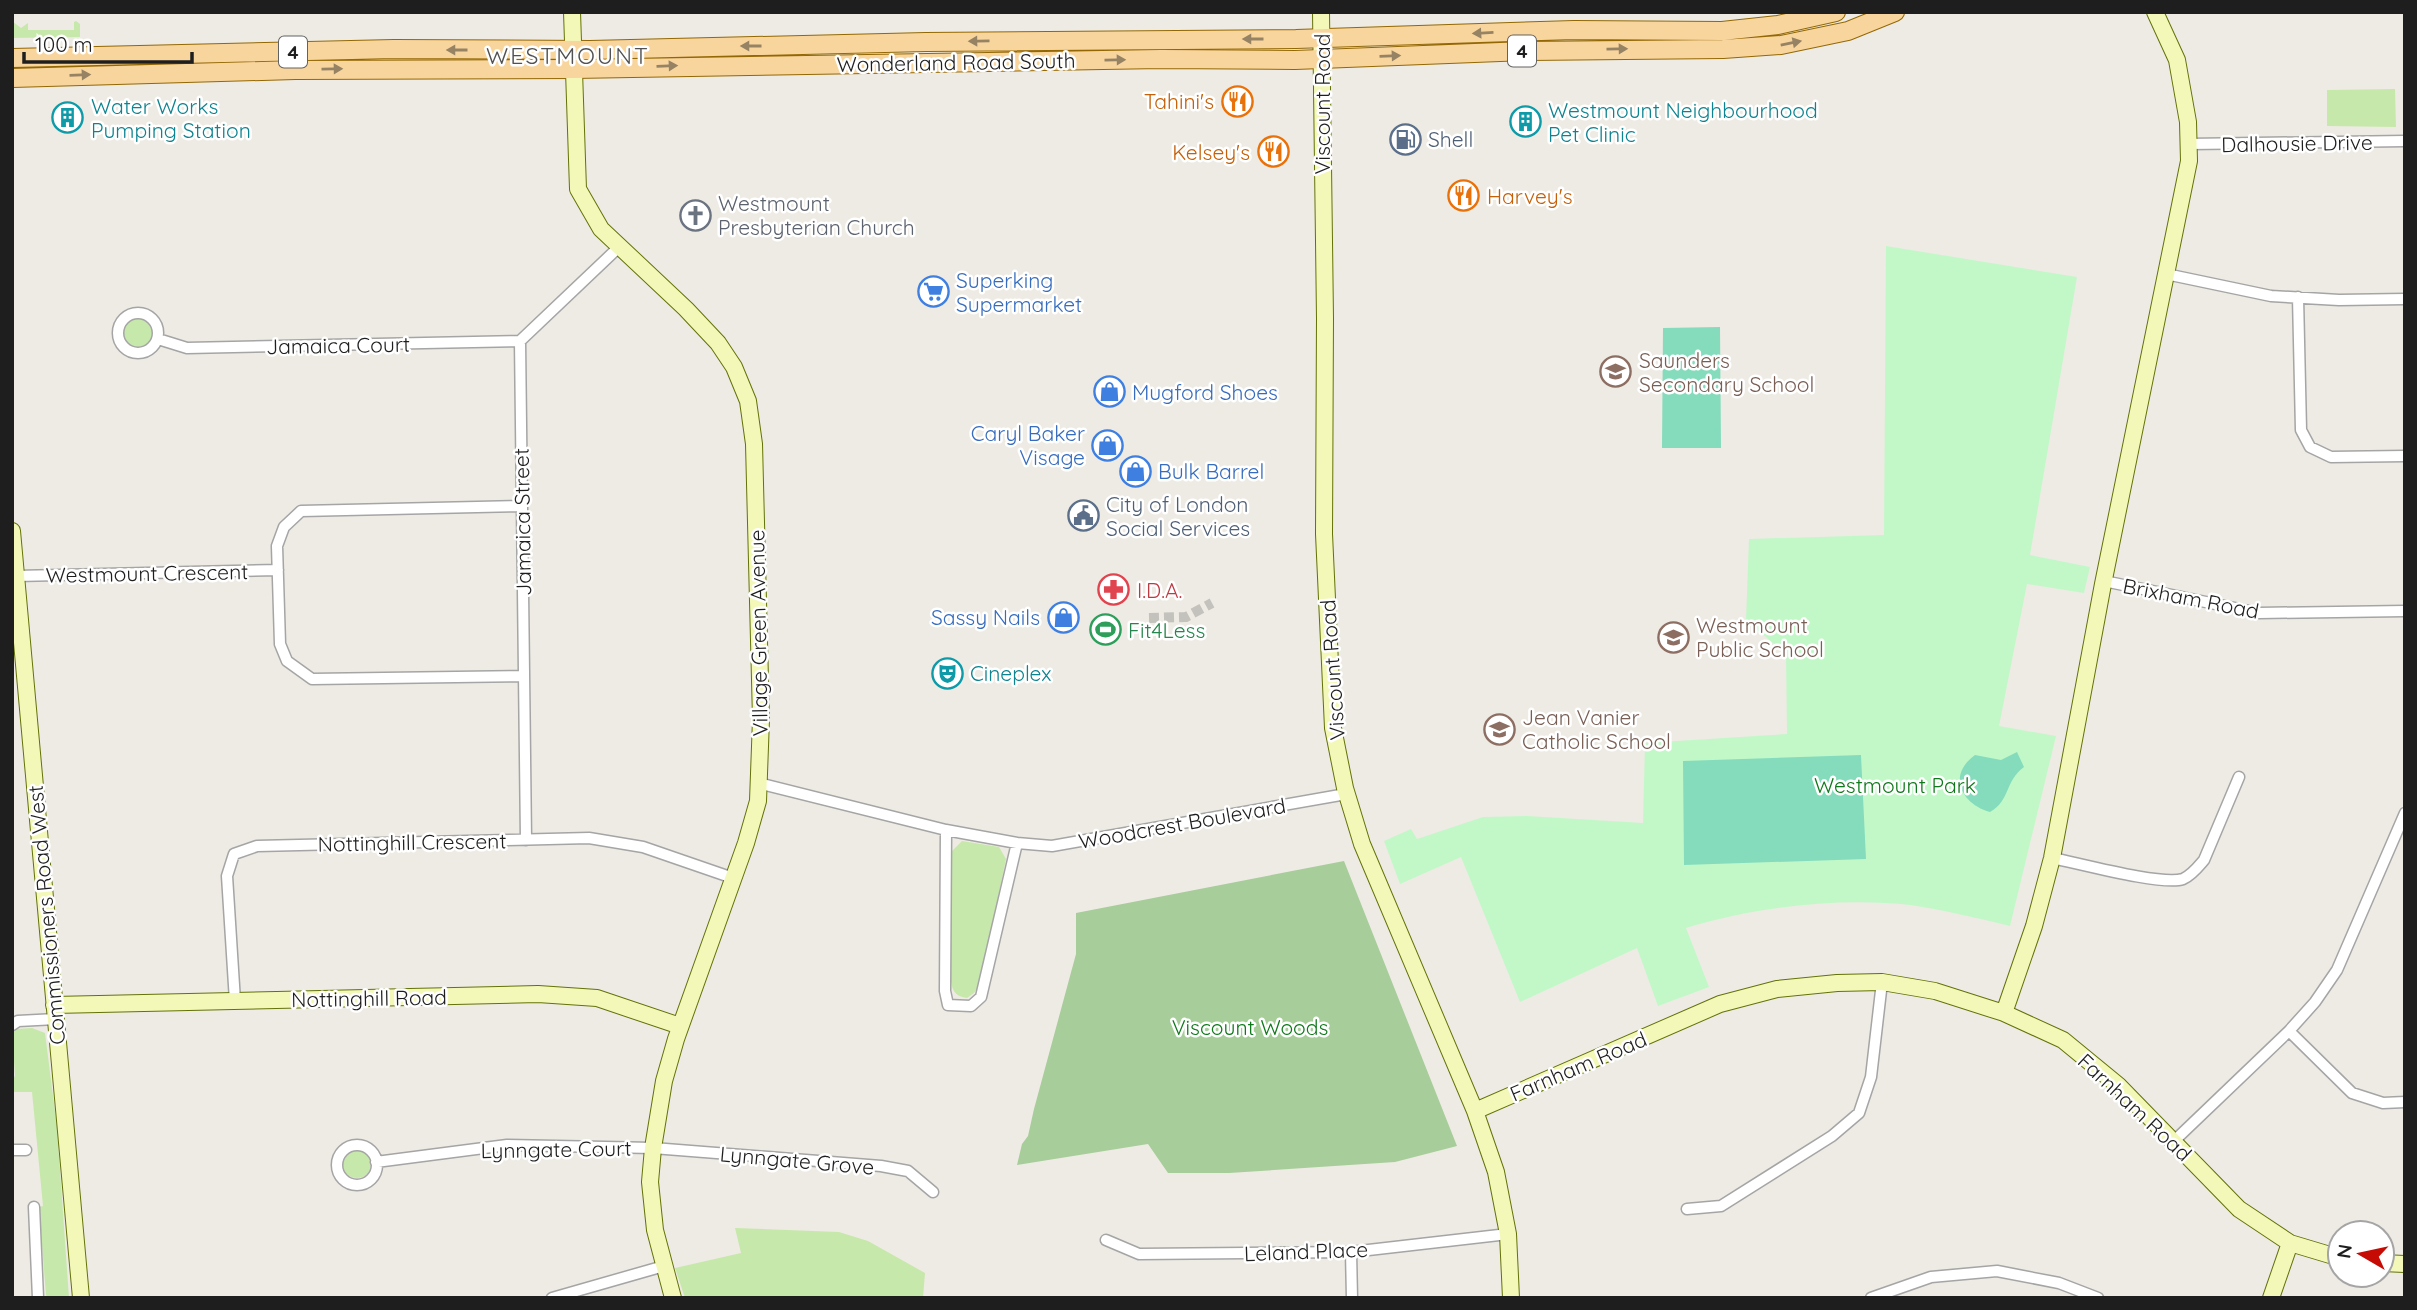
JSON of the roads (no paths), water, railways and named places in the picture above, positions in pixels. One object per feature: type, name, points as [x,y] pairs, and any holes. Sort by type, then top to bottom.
[{"type":"main road","name":"Wonderland Road South","points":[[12,58],[394,49],[574,49],[1322,38],[1574,30],[1722,31],[1778,25],[1836,12]]},
{"type":"main road","name":"Wonderland Road South","points":[[12,78],[295,70],[1322,59],[1528,51],[1723,49],[1781,45],[1848,30],[1895,12]]},
{"type":"street","name":"Village Green Avenue","points":[[572,12],[578,189],[601,229],[718,343],[734,367],[748,401],[754,444],[761,719],[758,801],[680,1026],[664,1082],[653,1148],[652,1194],[655,1230],[673,1298]]},
{"type":"street","name":"Viscount Road","points":[[1321,12],[1324,534],[1327,644],[1333,728],[1346,794],[1362,844],[1475,1111],[1496,1172],[1508,1234],[1511,1298]]},
{"type":"street","points":[[2004,1013],[2034,926],[2052,858],[2104,582],[2189,161],[2188,122],[2177,60],[2155,12]]},
{"type":"street","name":"Dalhousie Drive","points":[[2189,144],[2405,141]]},
{"type":"street","points":[[520,341],[620,247]]},
{"type":"street","points":[[2166,274],[2271,296],[2339,300],[2405,299]]},
{"type":"street","points":[[2298,297],[2301,430],[2310,447],[2331,457],[2405,456]]},
{"type":"street","name":"Jamaica Court","points":[[158,339],[187,348],[520,341]]},
{"type":"street","name":"Jamaica Street","points":[[520,341],[526,839]]},
{"type":"street","name":"Westmount Crescent","points":[[522,506],[301,511],[284,527],[277,546],[280,644],[287,661],[312,679],[524,676]]},
{"type":"street","name":"Commissioners Road West","points":[[12,531],[16,576],[16,635],[81,1298]]},
{"type":"street","name":"Westmount Crescent","points":[[16,576],[278,570]]},
{"type":"street","name":"Brixham Road","points":[[2104,582],[2259,613],[2405,611]]},
{"type":"street","points":[[2052,858],[2162,880],[2183,878],[2195,871],[2204,860],[2239,777]]},
{"type":"street","name":"Woodcrest Boulevard","points":[[758,783],[946,830],[1017,843],[1052,846],[1346,794]]},
{"type":"street","points":[[2173,1142],[2289,1031],[2315,1002],[2337,970],[2405,813]]},
{"type":"street","points":[[946,830],[945,991],[948,1005],[971,1006],[981,997],[1017,843]]},
{"type":"street","name":"Nottinghill Crescent","points":[[235,1001],[227,876],[234,854],[257,846],[589,838],[643,847],[733,878]]},
{"type":"street","points":[[1687,1209],[1721,1206],[1832,1136],[1859,1113],[1871,1077],[1882,982]]},
{"type":"street","name":"Farnham Road","points":[[1475,1111],[1720,1004],[1777,989],[1882,982],[1935,991],[2004,1013],[2063,1041],[2119,1086],[2239,1209],[2290,1243],[2326,1254]]},
{"type":"street","name":"Nottinghill Road","points":[[55,1012],[235,1001],[538,994],[597,998],[680,1026]]},
{"type":"street","points":[[12,1025],[55,1012]]},
{"type":"street","points":[[2289,1031],[2352,1093],[2383,1103],[2405,1102]]},
{"type":"street","name":"Lynngate Court","points":[[376,1162],[507,1145],[653,1148]]},
{"type":"street","name":"Lynngate Grove","points":[[653,1148],[881,1166],[908,1171],[933,1192]]},
{"type":"street","points":[[12,1150],[26,1150]]},
{"type":"street","points":[[34,1207],[38,1298]]},
{"type":"street","name":"Leland Place","points":[[1106,1240],[1139,1254],[1350,1252],[1508,1234]]},
{"type":"street","points":[[2271,1298],[2290,1243]]},
{"type":"street","points":[[1350,1252],[1352,1298]]},
{"type":"street","points":[[552,1298],[664,1266]]},
{"type":"street","points":[[1871,1298],[1931,1277],[1997,1270],[2059,1283],[2098,1298]]},
{"type":"tunnel","points":[[1149,618],[1186,617],[1212,603]]},
{"type":"place","name":"Tahini's","points":[[1237,101]]},
{"type":"place","name":"Water Works Pumping Station","points":[[68,118]]},
{"type":"place","name":"Westmount Neighbourhood Pet Clinic","points":[[1525,122]]},
{"type":"place","name":"Shell","points":[[1405,139]]},
{"type":"place","name":"Kelsey's","points":[[1273,152]]},
{"type":"place","name":"Harvey's","points":[[1464,196]]},
{"type":"place","name":"Westmount Presbyterian Church","points":[[695,215]]},
{"type":"place","name":"Superking Supermarket","points":[[933,292]]},
{"type":"place","name":"Saunders Secondary School","points":[[1616,372]]},
{"type":"place","name":"Mugford Shoes","points":[[1109,392]]},
{"type":"place","name":"Caryl Baker Visage","points":[[1108,445]]},
{"type":"place","name":"Bulk Barrel","points":[[1135,471]]},
{"type":"place","name":"City of London Social Services","points":[[1083,516]]},
{"type":"place","name":"I.D.A.","points":[[1114,590]]},
{"type":"place","name":"Sassy Nails","points":[[1063,617]]},
{"type":"place","name":"Fit4Less","points":[[1105,630]]},
{"type":"place","name":"Westmount Public School","points":[[1673,637]]},
{"type":"place","name":"Cineplex","points":[[947,673]]},
{"type":"place","name":"Jean Vanier Catholic School","points":[[1499,729]]},
{"type":"district","name":"WESTMOUNT","points":[[568,55]]},
{"type":"park label","name":"Westmount Park","points":[[1895,785]]},
{"type":"park label","name":"Viscount Woods","points":[[1250,1027]]}]
